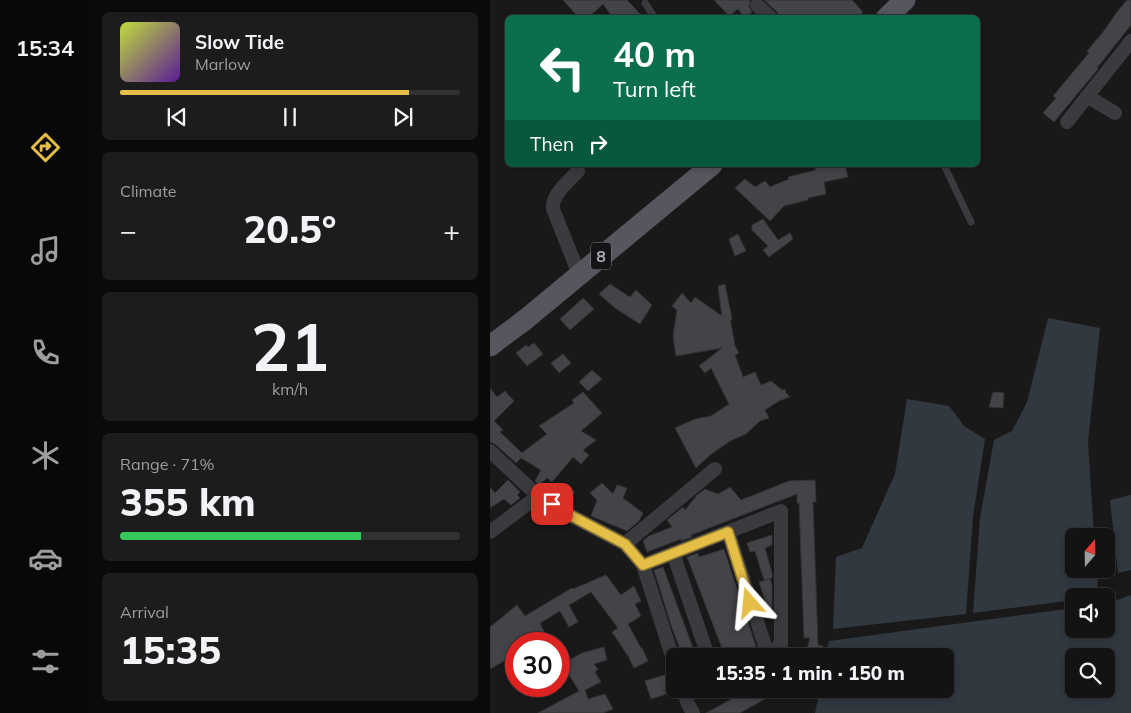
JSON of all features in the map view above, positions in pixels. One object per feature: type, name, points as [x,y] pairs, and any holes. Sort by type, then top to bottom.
[{"type":"main road","points":[[889,15],[905,0]]},
{"type":"main road","name":"8","points":[[490,346],[526,319],[710,167]]},
{"type":"street","points":[[757,5],[768,15]]},
{"type":"street","points":[[1067,122],[1131,41]]},
{"type":"street","points":[[1087,96],[1115,113]]},
{"type":"street","points":[[578,171],[555,196],[552,203],[579,274]]},
{"type":"street","points":[[490,451],[538,496],[625,544],[643,565],[670,648]]},
{"type":"street","points":[[625,544],[715,469]]},
{"type":"street","points":[[490,532],[538,496]]},
{"type":"street","points":[[643,565],[782,511],[781,645],[777,648]]},
{"type":"street","points":[[728,532],[764,648]]},
{"type":"street","points":[[673,553],[705,648]]},
{"type":"street","points":[[686,698],[693,713]]},
{"type":"lane","points":[[645,3],[654,15]]},
{"type":"lane","points":[[945,167],[971,222]]},
{"type":"shaded area","points":[[1048,318],[1100,328],[1088,442],[1093,528],[1065,528],[1065,578],[1097,578],[1098,588],[1065,588],[1065,601],[973,613],[980,518],[994,440],[1012,431],[1027,402]]},
{"type":"shaded area","points":[[907,399],[949,406],[964,426],[985,439],[973,517],[966,614],[833,629],[836,557],[862,548],[895,474]]},
{"type":"shaded area","points":[[1131,495],[1131,570],[1118,573],[1115,528],[1113,528],[1110,500]]},
{"type":"shaded area","points":[[1131,595],[1131,713],[815,713],[818,698],[954,698],[954,648],[828,648],[829,641],[1065,609],[1065,638],[1115,638],[1115,601]]},
{"type":"building","points":[[563,0],[627,0],[641,15],[611,15],[603,4],[591,15],[576,15]]},
{"type":"building","points":[[714,0],[750,0],[749,7],[752,12],[748,15],[743,15],[738,9],[728,15]]},
{"type":"building","points":[[764,0],[852,0],[863,12],[860,15],[778,15]]},
{"type":"building","points":[[1127,0],[1131,0],[1131,25],[1098,69],[1054,122],[1043,113],[1056,98],[1053,96],[1089,53],[1087,51]]},
{"type":"building","points":[[814,167],[846,167],[848,177],[824,182],[826,194],[784,206],[770,221],[735,188],[745,179],[755,187],[765,181],[770,187],[789,179],[788,177],[816,170]]},
{"type":"building","points":[[763,219],[778,240],[790,233],[793,239],[769,257],[763,250],[768,246],[752,230],[752,225]]},
{"type":"building","points":[[738,234],[746,251],[735,256],[729,239]]},
{"type":"building","points":[[610,284],[630,297],[636,290],[652,305],[640,324],[615,308],[599,294]]},
{"type":"building","points":[[725,284],[732,319],[730,322],[735,346],[739,353],[735,355],[743,377],[755,372],[761,385],[771,381],[782,390],[785,389],[790,397],[779,401],[765,410],[769,418],[760,421],[746,434],[730,441],[696,468],[675,428],[695,419],[711,416],[729,404],[711,368],[705,373],[699,366],[722,348],[676,356],[673,336],[677,310],[672,306],[682,293],[691,303],[695,297],[722,316],[718,286]]},
{"type":"building","points":[[583,298],[594,309],[570,330],[560,319]]},
{"type":"building","points":[[534,343],[543,354],[527,366],[516,353],[526,345],[528,347]]},
{"type":"building","points":[[563,354],[571,363],[559,373],[551,363]]},
{"type":"building","points":[[592,370],[602,379],[588,391],[579,382]]},
{"type":"building","points":[[490,388],[497,397],[505,391],[514,401],[494,421],[503,430],[500,432],[522,453],[547,434],[539,426],[574,403],[572,400],[583,392],[602,413],[581,431],[596,440],[583,450],[589,455],[581,464],[573,457],[552,482],[547,478],[539,485],[535,481],[541,470],[521,458],[516,463],[490,442]]},
{"type":"building","points":[[993,392],[1004,393],[1003,408],[989,407]]},
{"type":"building","points":[[508,480],[520,492],[517,495],[520,498],[511,505],[504,499],[490,508],[490,487],[495,493]]},
{"type":"building","points":[[815,480],[816,502],[813,502],[818,645],[823,646],[822,648],[807,648],[810,638],[804,638],[799,503],[797,503],[797,494],[691,535],[692,537],[681,541],[681,539],[647,552],[643,541],[649,536],[672,527],[667,520],[683,507],[685,510],[697,495],[705,489],[718,494],[730,487],[741,500],[789,481]]},
{"type":"building","points":[[602,483],[613,494],[617,485],[627,488],[623,498],[643,513],[639,521],[627,531],[591,516],[597,500],[590,493]]},
{"type":"building","points":[[565,486],[575,492],[569,500],[559,494]]},
{"type":"building","points":[[772,535],[772,545],[765,548],[772,578],[764,580],[755,551],[750,552],[747,543]]},
{"type":"building","points":[[724,549],[756,648],[722,648],[687,557],[698,553],[699,557]]},
{"type":"building","points":[[663,567],[693,648],[680,648],[654,570]]},
{"type":"building","points":[[606,575],[621,595],[634,586],[641,601],[635,604],[641,616],[628,624],[648,661],[634,668],[612,632],[618,628],[591,592],[569,605],[578,622],[569,627],[560,611],[540,623],[544,632],[505,632],[505,660],[490,669],[490,627],[517,605],[525,616],[573,589]]},
{"type":"building","points":[[770,579],[772,586],[772,613],[769,614],[759,582]]},
{"type":"building","points":[[604,647],[607,660],[594,664],[598,669],[595,672],[601,682],[585,690],[588,699],[605,694],[613,709],[603,713],[538,713],[579,691],[570,677],[570,660],[582,653]]},
{"type":"building","points":[[666,675],[666,694],[651,699],[645,681]]},
{"type":"building","points":[[734,698],[767,698],[740,713],[706,713]]},
{"type":"route","points":[[552,504],[625,544],[643,565],[728,532],[750,603]]}]
